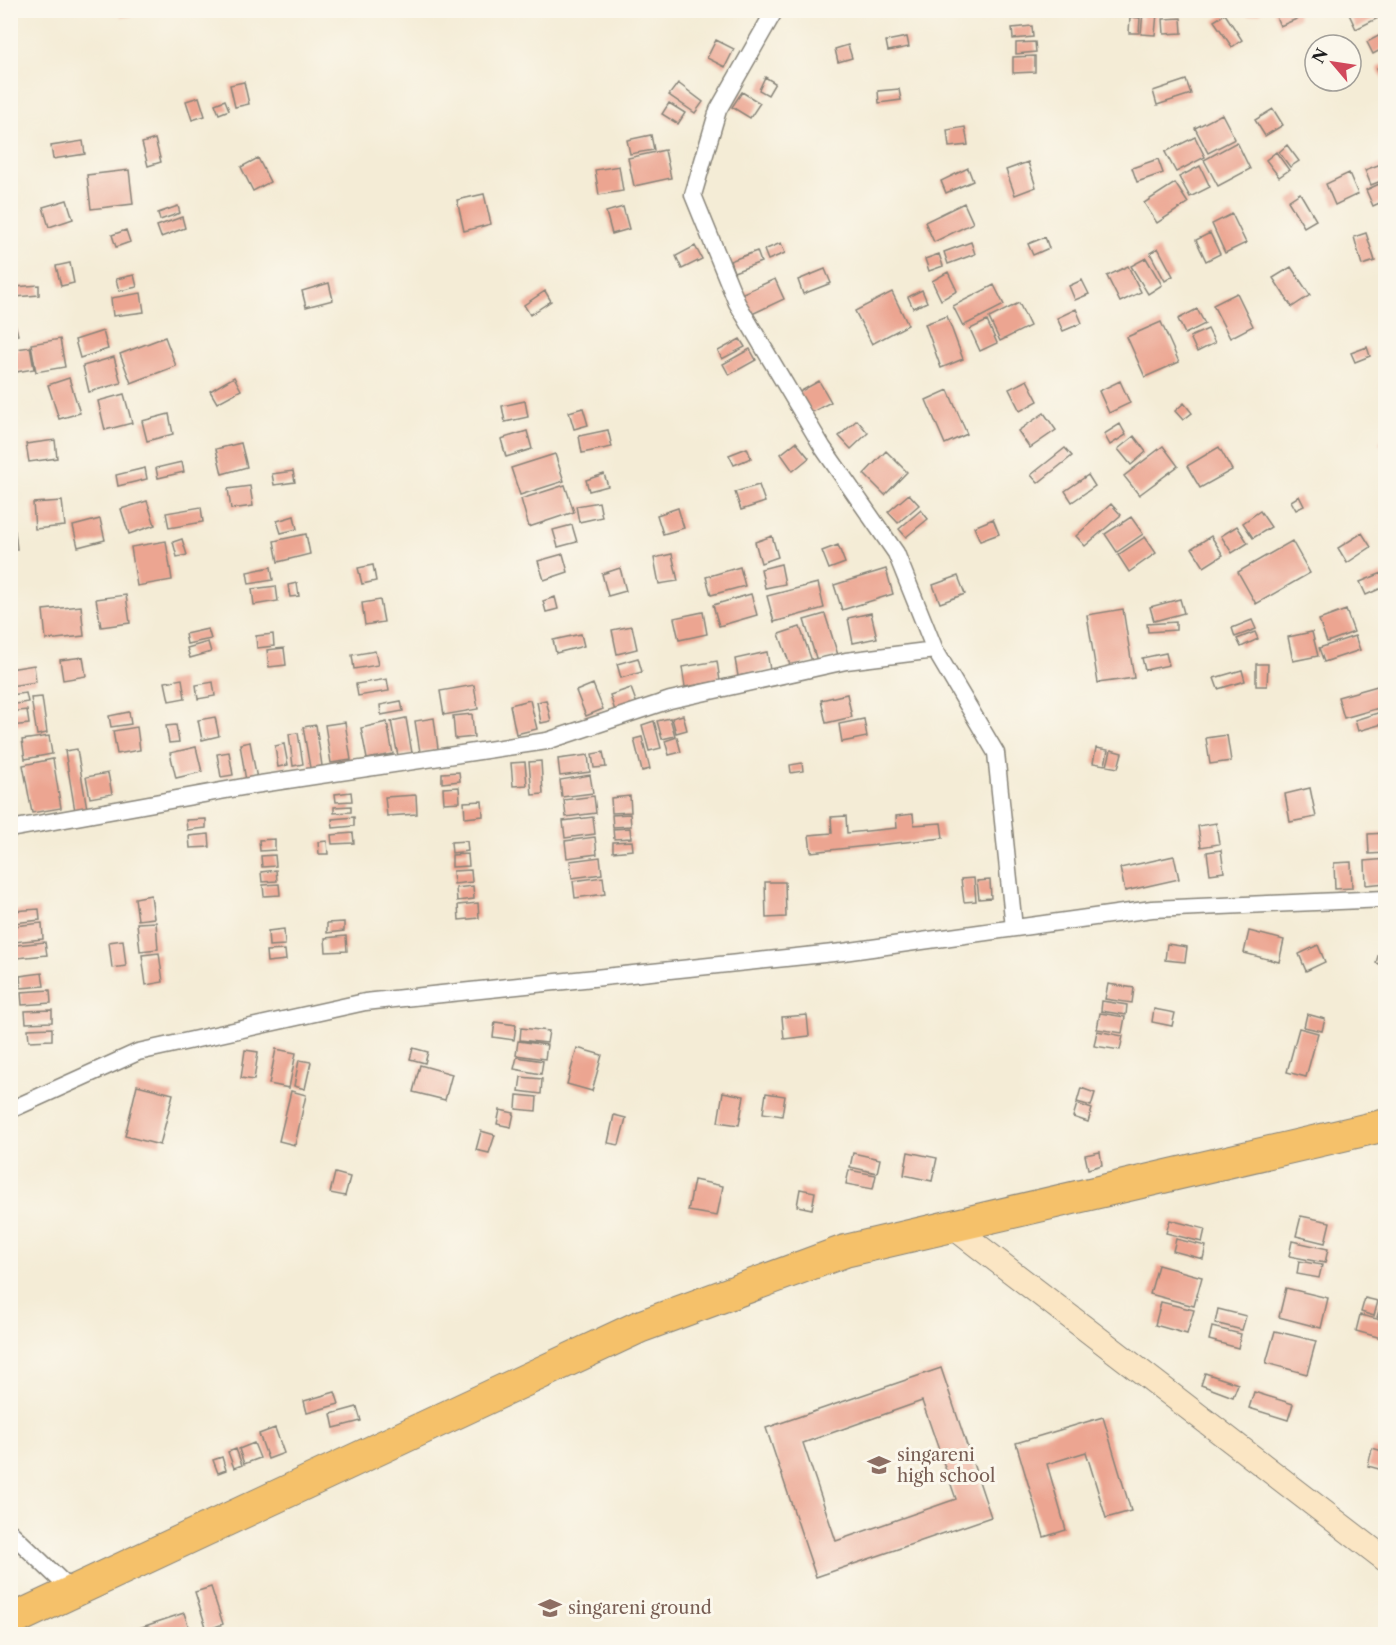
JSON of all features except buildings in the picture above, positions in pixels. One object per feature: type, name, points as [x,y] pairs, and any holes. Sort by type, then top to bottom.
[{"type":"highway","points":[[10,1621],[639,1327],[845,1251],[1386,1125]]},
{"type":"street","points":[[775,10],[718,110],[693,195],[737,303],[823,448],[896,553],[935,650],[996,753],[1014,928]]},
{"type":"street","points":[[10,829],[254,785],[547,741],[670,700],[846,661],[935,650]]},
{"type":"street","points":[[10,1110],[138,1052],[365,1002],[843,952],[1152,909],[1386,899]]},
{"type":"street","points":[[952,1226],[1386,1560]]},
{"type":"street","points":[[10,1532],[73,1592]]},
{"type":"place","name":"singareni high school","points":[[879,1465]]},
{"type":"place","name":"singareni ground","points":[[550,1608]]}]
